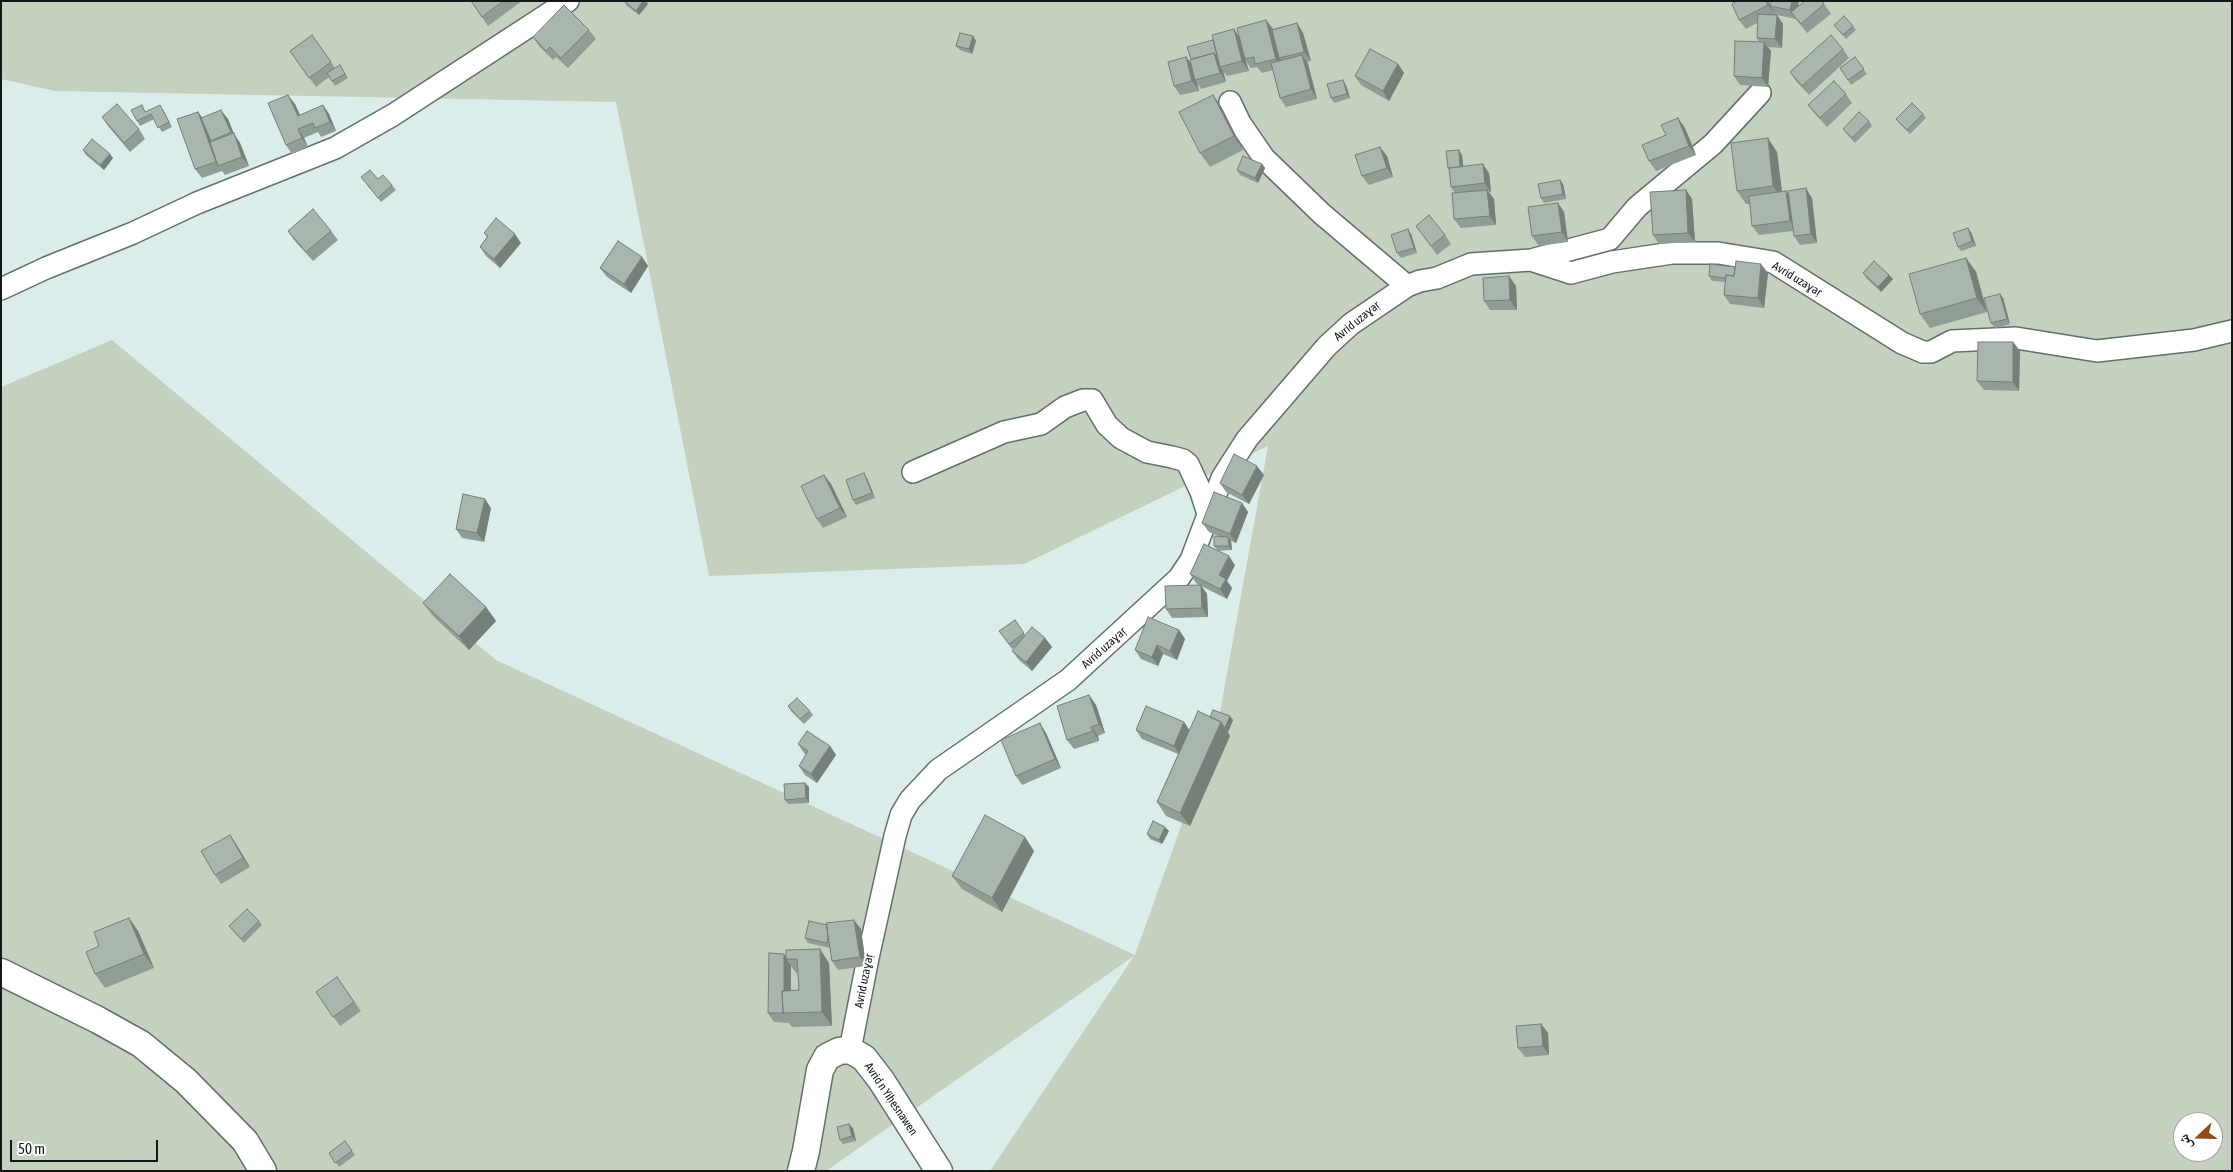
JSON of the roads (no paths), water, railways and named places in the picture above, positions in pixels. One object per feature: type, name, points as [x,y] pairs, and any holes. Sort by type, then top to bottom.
[{"type":"street","points":[[1,289],[46,268],[133,233],[197,203],[335,148],[393,115],[568,1]]},
{"type":"street","points":[[1531,260],[1610,239],[1637,207],[1713,144],[1760,93]]},
{"type":"street","points":[[1230,102],[1240,122],[1264,158],[1291,186],[1407,286]]},
{"type":"street","name":"Avrid uzaɣaṛ","points":[[850,1050],[895,836],[901,815],[910,800],[938,770],[1068,680],[1180,578],[1191,560],[1222,478],[1248,439],[1327,346],[1351,324],[1407,286],[1420,280],[1437,278],[1471,264],[1531,260],[1571,273],[1612,262],[1672,253],[1718,253],[1773,262],[1902,343],[1923,352],[1931,352],[1952,340],[2016,338],[2097,351],[2194,340],[2232,331]]},
{"type":"street","points":[[913,472],[1004,432],[1041,424],[1066,407],[1083,400],[1092,400],[1107,425],[1121,438],[1147,452],[1183,460],[1188,464],[1201,492],[1208,514]]},
{"type":"street","points":[[1,972],[98,1020],[141,1044],[186,1080],[245,1141],[263,1171]]},
{"type":"street","points":[[800,1171],[806,1151],[820,1070],[827,1058],[839,1051],[850,1050]]},
{"type":"street","name":"Avrid n Yiḥesnawen","points":[[850,1050],[864,1058],[881,1080],[939,1171]]}]
